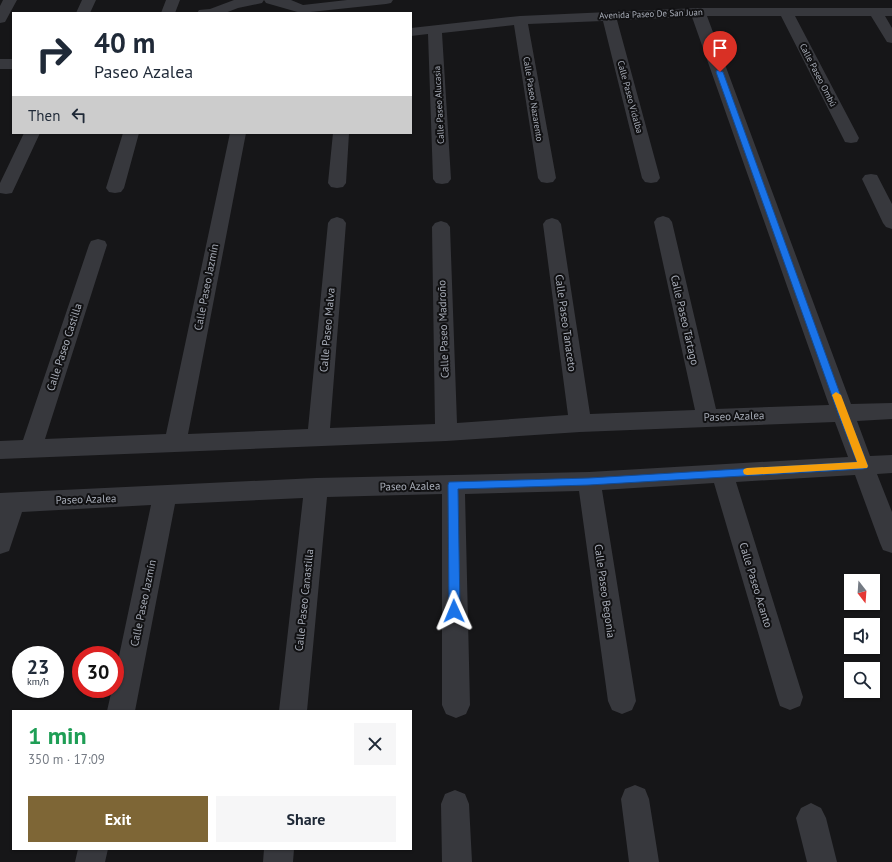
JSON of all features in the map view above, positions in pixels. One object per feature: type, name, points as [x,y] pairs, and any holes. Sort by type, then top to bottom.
[{"type":"street","points":[[10,0],[0,19],[12,19]]},
{"type":"street","points":[[83,12],[88,0]]},
{"type":"street","points":[[168,12],[173,0]]},
{"type":"street","points":[[215,12],[235,4],[257,0]]},
{"type":"street","points":[[271,0],[286,3],[302,9],[386,0]]},
{"type":"street","points":[[698,12],[843,413],[892,543]]},
{"type":"street","name":"Avenida Paseo De San Juan","points":[[412,32],[520,20],[698,12],[892,12]]},
{"type":"street","name":"Calle Paseo Ombú","points":[[786,12],[851,138]]},
{"type":"street","points":[[875,12],[892,39]]},
{"type":"street","name":"Calle Paseo Vidalba","points":[[609,16],[651,178]]},
{"type":"street","name":"Calle Paseo Nazarento","points":[[520,20],[546,178]]},
{"type":"street","name":"Calle Paseo Alucasia","points":[[435,30],[442,179]]},
{"type":"street","points":[[0,64],[12,64]]},
{"type":"street","points":[[6,189],[32,134]]},
{"type":"street","points":[[115,188],[131,134]]},
{"type":"street","name":"Calle Paseo Jazmín","points":[[175,442],[238,134]]},
{"type":"street","points":[[337,183],[341,134]]},
{"type":"street","points":[[871,180],[892,223]]},
{"type":"street","name":"Calle Paseo Tártago","points":[[663,222],[707,417]]},
{"type":"street","name":"Calle Paseo Malva","points":[[318,438],[336,223]]},
{"type":"street","name":"Calle Paseo Tanaceto","points":[[552,224],[580,422]]},
{"type":"street","name":"Calle Paseo Madroño","points":[[440,227],[446,432]]},
{"type":"street","name":"Calle Paseo Castilla","points":[[31,449],[98,245]]},
{"type":"street","name":"Paseo Azalea","points":[[0,450],[446,432],[580,422],[892,411]]},
{"type":"street","name":"Paseo Azalea","points":[[7,502],[316,488],[589,481],[892,464]]},
{"type":"street","name":"Calle Paseo Acanto","points":[[722,473],[790,697]]},
{"type":"street","name":"Calle Paseo Begonia","points":[[589,481],[622,701]]},
{"type":"street","points":[[453,485],[456,705]]},
{"type":"street","name":"Calle Paseo Canastilla","points":[[293,710],[316,488]]},
{"type":"street","name":"Calle Paseo Jazmín","points":[[121,710],[165,496]]},
{"type":"street","points":[[0,544],[7,502]]},
{"type":"street","points":[[635,799],[644,862]]},
{"type":"street","points":[[455,804],[457,862]]},
{"type":"street","points":[[811,818],[822,862]]},
{"type":"street","points":[[90,862],[93,850]]},
{"type":"street","points":[[278,862],[279,850]]},
{"type":"slow traffic","points":[[747,471],[863,466],[836,395]]},
{"type":"route","points":[[454,611],[453,485],[589,481],[863,466],[720,72]]}]
